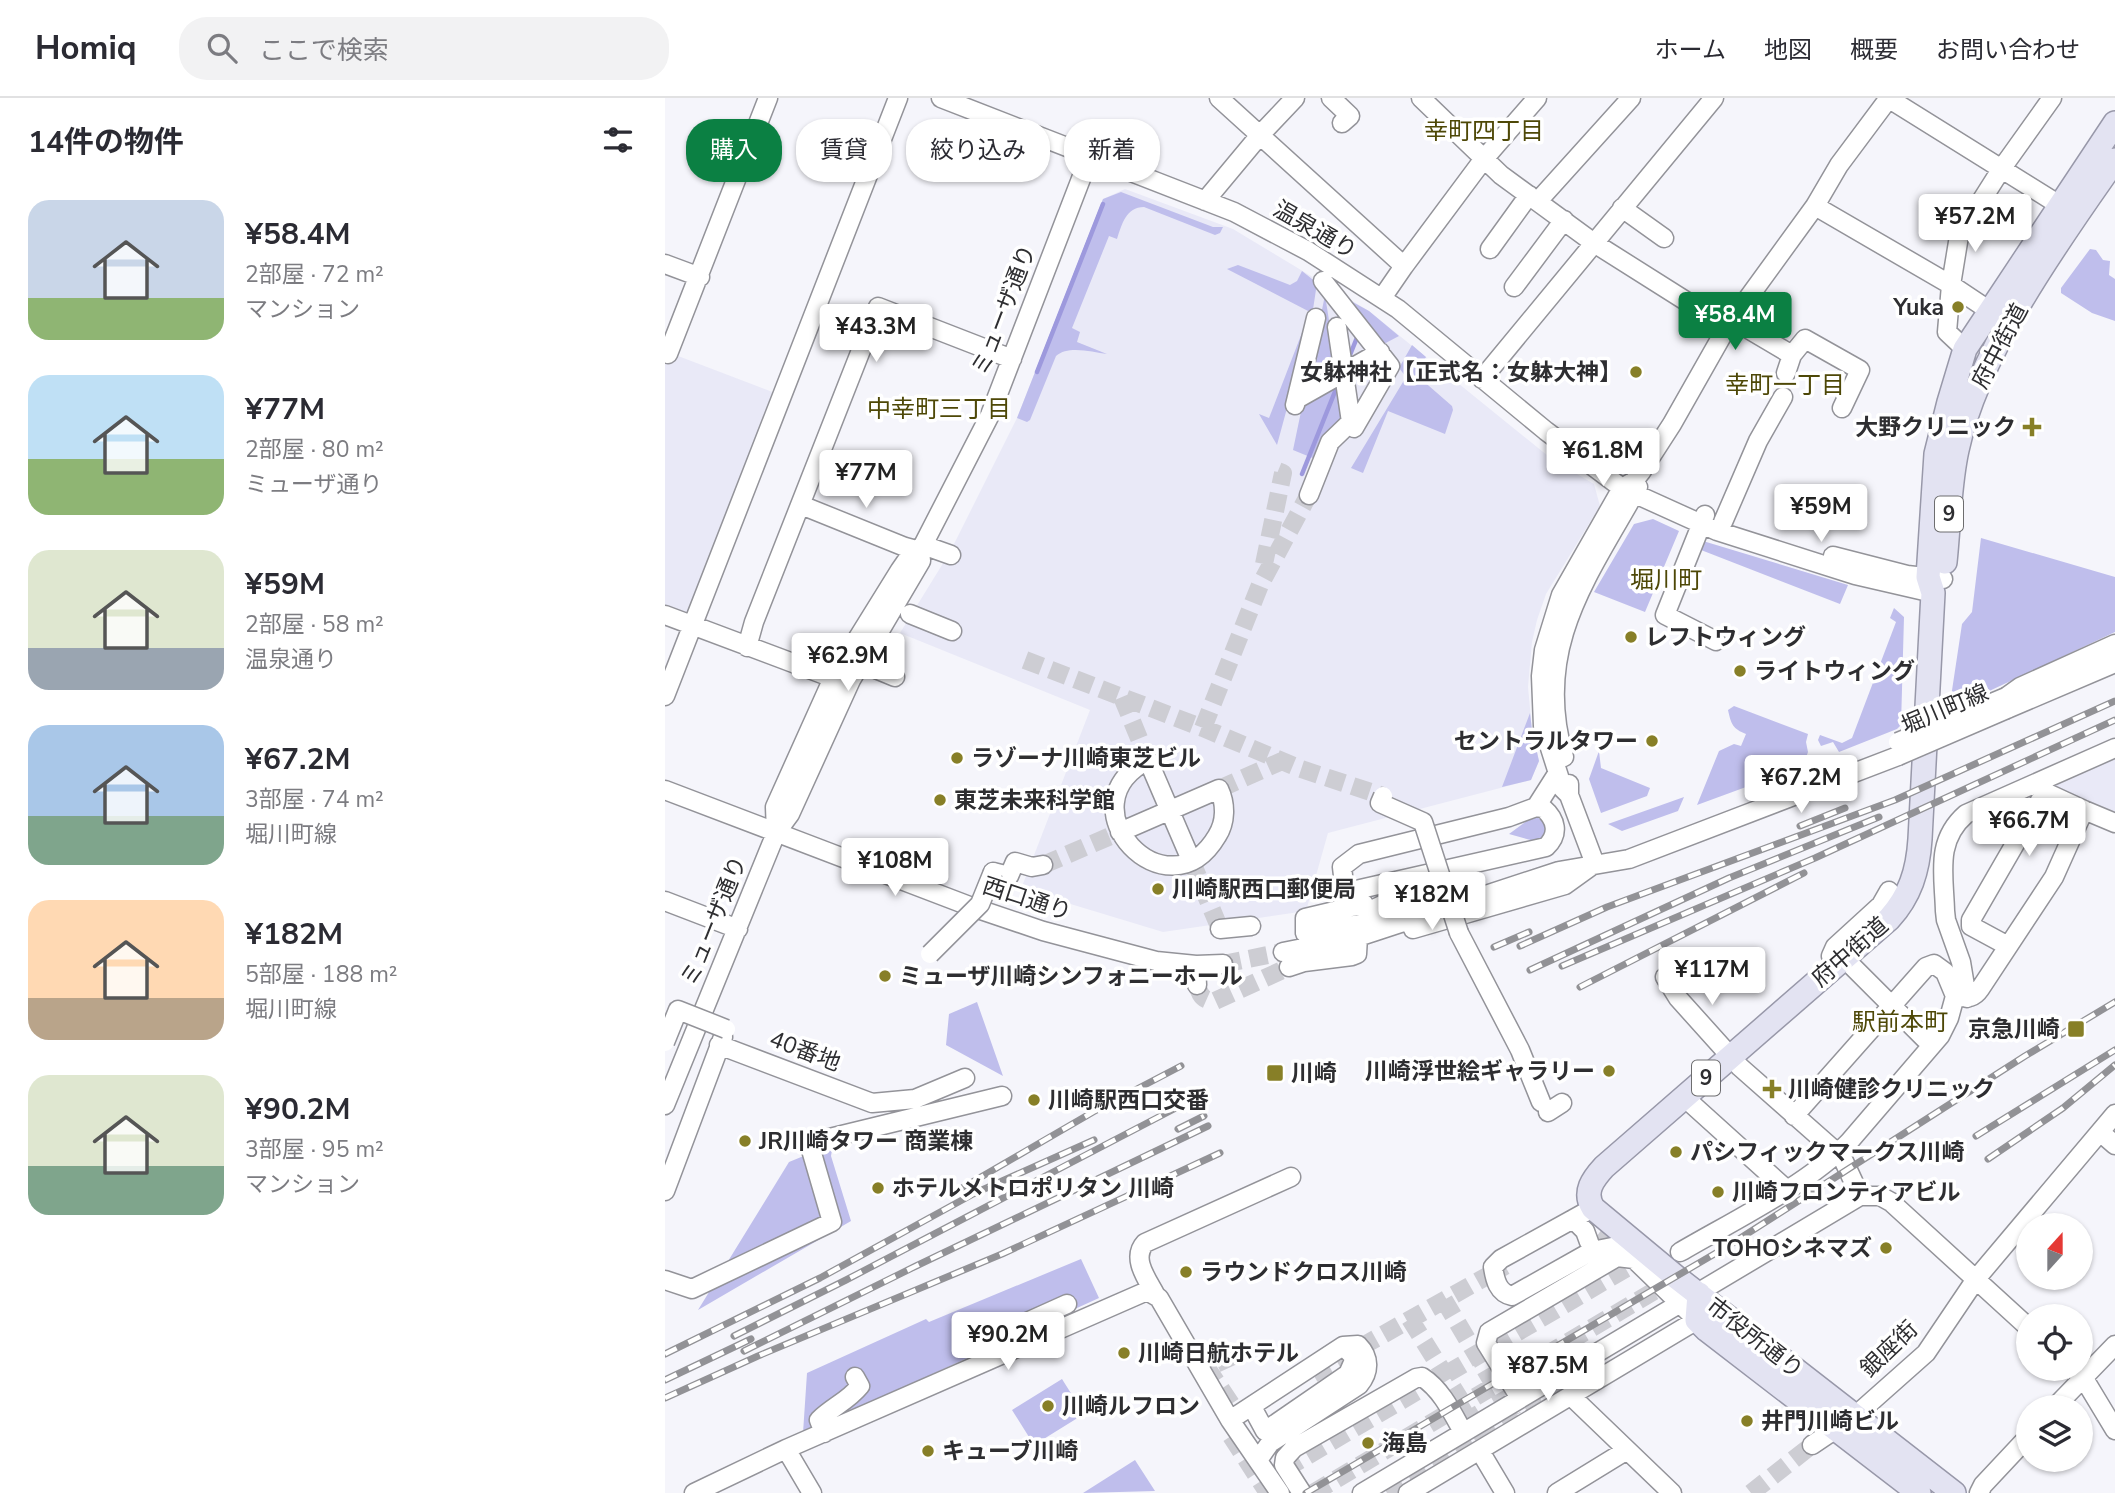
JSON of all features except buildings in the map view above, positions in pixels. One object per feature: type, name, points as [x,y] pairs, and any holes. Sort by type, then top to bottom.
[{"type":"main road","name":"府中街道","points":[[1947,452],[1965,438],[1991,380],[2000,341],[2033,284],[2114,122]]},
{"type":"main road","name":"府中街道","points":[[1583,1214],[1589,1202],[1588,1189],[1597,1174],[1731,1057],[1837,957],[1899,908],[1912,884],[1920,839],[1935,583],[1947,452],[1931,426],[1939,399],[1955,381],[1965,349],[1990,311],[2069,211],[2115,160]]},
{"type":"main road","points":[[1583,1214],[1630,1237],[1689,1299]]},
{"type":"main road","name":"市役所通り","points":[[1689,1299],[1697,1321],[1919,1493]]},
{"type":"main road","name":"市役所通り","points":[[1689,1299],[1855,1416],[1954,1493]]},
{"type":"street","points":[[668,354],[768,98]]},
{"type":"street","points":[[665,696],[898,98]]},
{"type":"street","name":"温泉通り","points":[[941,98],[1064,148]]},
{"type":"street","points":[[1219,98],[1404,266]]},
{"type":"street","points":[[1205,201],[1260,135],[1296,98]]},
{"type":"street","points":[[1331,98],[1349,116],[1342,123]]},
{"type":"street","points":[[1421,98],[1483,160],[1594,243],[1730,324],[1792,355]]},
{"type":"street","points":[[1382,298],[1483,160],[1537,98]]},
{"type":"street","points":[[1490,249],[1534,198],[1631,98]]},
{"type":"street","points":[[1482,379],[1714,98]]},
{"type":"street","points":[[1595,864],[1543,726],[1541,676],[1544,650],[1561,595],[1672,424],[1730,324],[1815,206],[1839,165],[1889,98],[2069,211]]},
{"type":"street","points":[[1965,349],[1947,332],[1959,236],[2002,168],[2051,99]]},
{"type":"street","name":"ミューザ通り","points":[[776,833],[775,807],[833,678],[900,570],[909,557],[921,548],[983,431],[1080,182]]},
{"type":"street","name":"温泉通り","points":[[1154,182],[1234,212],[1308,251],[1382,298],[1585,461],[1632,487],[1703,520],[1855,575],[1935,583]]},
{"type":"street","points":[[1815,206],[1951,285],[1990,311]]},
{"type":"street","points":[[1622,208],[1664,238]]},
{"type":"street","points":[[1514,287],[1564,220]]},
{"type":"street","points":[[665,264],[699,278]]},
{"type":"street","points":[[1323,281],[1385,359]]},
{"type":"street","points":[[747,647],[754,622],[878,307],[1012,359]]},
{"type":"street","points":[[1316,318],[1296,402],[1342,374],[1385,359]]},
{"type":"street","points":[[1336,327],[1352,425]]},
{"type":"street","points":[[1786,373],[1792,355],[1805,339],[1860,370],[1842,408]]},
{"type":"street","points":[[1309,495],[1330,442],[1352,425],[1365,409],[1385,359]]},
{"type":"street","points":[[1723,522],[1758,441],[1783,397]]},
{"type":"street","points":[[801,505],[905,547],[951,555]]},
{"type":"street","points":[[1703,520],[1665,615],[1716,641]]},
{"type":"street","name":"温泉通り","points":[[1703,520],[1723,522],[1828,555],[1935,583]]},
{"type":"street","name":"ミューザ通り","points":[[665,1105],[776,833],[790,814],[851,680],[921,561],[921,548]]},
{"type":"street","points":[[910,614],[952,631]]},
{"type":"street","points":[[665,615],[833,678]]},
{"type":"street","points":[[1942,714],[2004,690],[2011,698],[2115,644]]},
{"type":"street","points":[[861,663],[895,677]]},
{"type":"street","name":"堀川町線","points":[[1286,960],[1559,871],[1629,859],[1898,749],[2011,698],[2115,663]]},
{"type":"street","points":[[1680,1252],[1787,1189],[1838,1153],[1936,1040],[1961,997],[1961,962],[1946,920],[1944,847],[1953,827],[1966,814],[2043,786],[2115,748]]},
{"type":"street","points":[[1120,832],[1169,810],[1219,789],[1223,797],[1224,814],[1221,831],[1212,846],[1199,857],[1191,860],[1183,863],[1166,865],[1149,861],[1135,852],[1120,832],[1115,807],[1119,790],[1127,775],[1147,760],[1169,810],[1191,860]]},
{"type":"street","points":[[1542,809],[1556,828],[1552,842],[1546,847],[1347,892],[1342,867],[1359,854],[1542,809],[1564,782]]},
{"type":"street","points":[[2043,786],[2084,810],[2115,823]]},
{"type":"street","points":[[2008,946],[1971,926],[1971,920],[2043,786]]},
{"type":"street","name":"西口通り","points":[[665,790],[971,907],[1043,931],[1156,961],[1196,965],[1223,964]]},
{"type":"street","points":[[1383,796],[1380,803],[1423,822],[1456,931],[1550,1106]]},
{"type":"street","points":[[1961,997],[1976,995],[1992,964],[2008,946],[2054,877],[2084,810]]},
{"type":"street","points":[[930,954],[980,904],[993,872],[1009,876],[1015,862],[1032,867],[1043,865]]},
{"type":"street","points":[[1889,891],[1881,905],[1835,947],[1837,957],[1925,1039],[1936,1040]]},
{"type":"street","points":[[1393,900],[1398,918],[1358,925],[1305,933],[1305,918],[1364,904],[1367,912],[1393,900]]},
{"type":"street","points":[[665,901],[738,929]]},
{"type":"street","points":[[1220,929],[1251,926]]},
{"type":"street","points":[[1794,1116],[1930,964],[1942,968],[1961,997]]},
{"type":"street","points":[[1196,965],[1197,985]]},
{"type":"street","points":[[1665,977],[1678,998],[1731,1057],[1838,1153],[1846,1163],[1860,1196]]},
{"type":"street","points":[[665,1191],[726,1029],[677,1010],[665,1041],[688,1049]]},
{"type":"street","name":"40番地","points":[[719,1045],[872,1103],[915,1099],[965,1078]]},
{"type":"street","points":[[665,1280],[692,1289],[832,1222],[809,1143],[1002,1096]]},
{"type":"street","points":[[1684,1097],[1787,1189]]},
{"type":"street","name":"銀座街","points":[[1812,1445],[1855,1416],[1926,1353],[1976,1279],[2115,1114]]},
{"type":"street","points":[[2100,1132],[2115,1145]]},
{"type":"street","points":[[1280,1493],[1230,1420],[1155,1294],[1138,1257],[1145,1243],[1291,1177]]},
{"type":"street","points":[[1362,1493],[1860,1196],[1880,1196],[1891,1202],[2016,1316]]},
{"type":"street","points":[[1589,1242],[1583,1214],[1501,1259],[1493,1267],[1495,1283],[1506,1295],[1512,1297],[1592,1251],[1630,1237]]},
{"type":"street","points":[[1501,1289],[1524,1279],[1581,1244],[1630,1237]]},
{"type":"street","points":[[1520,1398],[1486,1343],[1489,1332],[1604,1263],[1618,1257],[1634,1259],[1689,1299]]},
{"type":"street","points":[[694,1493],[1143,1292],[1155,1294]]},
{"type":"street","points":[[1024,1345],[1016,1331],[1018,1326],[1067,1304]]},
{"type":"street","points":[[1414,1491],[1697,1321]]},
{"type":"street","points":[[1230,1420],[1343,1346],[1358,1345],[1362,1348],[1368,1370],[1359,1385],[1270,1443],[1258,1460]]},
{"type":"street","points":[[2093,1362],[2115,1345]]},
{"type":"street","points":[[1251,1407],[1265,1431],[1348,1374],[1355,1358],[1343,1346]]},
{"type":"street","points":[[824,1433],[820,1420],[829,1410],[853,1395],[860,1386],[855,1377]]},
{"type":"street","points":[[1302,1493],[1284,1465],[1294,1448],[1343,1418],[1422,1377],[1445,1401],[1463,1432]]},
{"type":"street","points":[[2083,1381],[2115,1430]]},
{"type":"street","points":[[1571,1396],[1618,1445],[1672,1493]]},
{"type":"street","points":[[1296,1426],[1343,1418]]},
{"type":"street","points":[[1557,1493],[1618,1445]]},
{"type":"street","points":[[786,1450],[812,1493]]},
{"type":"street","points":[[1979,1493],[1983,1485],[2016,1450]]},
{"type":"street","points":[[1480,1451],[1505,1493]]},
{"type":"shaded area","points":[[1125,189],[1233,229],[1369,311],[1553,460],[1594,484],[1600,506],[1546,594],[1537,620],[1528,687],[1532,730],[1539,761],[1531,780],[1328,833],[1306,911],[1163,932],[1021,889],[1090,710],[900,633],[950,552],[1017,418],[1103,199]]},
{"type":"shaded area","points":[[1121,192],[1213,227],[1223,227],[1220,233],[1215,235],[1144,207],[1129,213],[1117,239],[1109,236],[1072,328],[1080,332],[1077,342],[1107,354],[1073,350],[1056,356],[1030,420],[1027,422],[1017,418],[1103,199]]},
{"type":"shaded area","points":[[2090,249],[2096,250],[2103,260],[2110,261],[2109,275],[2115,279],[2115,321],[2092,313],[2061,293],[2061,288]]},
{"type":"shaded area","points":[[1238,265],[1290,285],[1297,281],[1302,271],[1317,283],[1312,316],[1277,445],[1259,414],[1269,418],[1310,312],[1227,269]]},
{"type":"shaded area","points":[[1338,294],[1369,311],[1399,336],[1380,346]]},
{"type":"shaded area","points":[[1325,295],[1337,371],[1306,388]]},
{"type":"shaded area","points":[[1412,345],[1426,357],[1420,367],[1421,379],[1452,406],[1445,434],[1388,411],[1363,473],[1351,468],[1406,377],[1399,368]]},
{"type":"shaded area","points":[[665,351],[775,393],[685,616],[665,608]]},
{"type":"shaded area","points":[[1339,381],[1345,419],[1315,459],[1293,450],[1303,402]]},
{"type":"shaded area","points":[[1653,519],[1679,531],[1645,612],[1594,592],[1634,524]]},
{"type":"shaded area","points":[[1981,538],[2115,577],[2115,632],[1953,708],[1951,697],[1962,624],[1972,612]]},
{"type":"shaded area","points":[[1703,541],[1848,585],[1840,604],[1701,550]]},
{"type":"shaded area","points":[[1894,608],[1904,617],[1901,725],[1839,752],[1833,742],[1821,746],[1818,740],[1820,735],[1842,743],[1852,738],[1896,622],[1890,618]]},
{"type":"shaded area","points":[[1734,706],[1808,734],[1808,752],[1803,766],[1697,805],[1719,751],[1734,744],[1741,746],[1746,734],[1735,728],[1732,722],[1728,710]]},
{"type":"shaded area","points":[[1530,713],[1539,761],[1531,780],[1502,787]]},
{"type":"shaded area","points":[[1599,751],[1601,768],[1650,788],[1647,796],[1601,813],[1589,779]]},
{"type":"shaded area","points":[[2115,751],[2115,815],[2053,788],[2052,779]]},
{"type":"shaded area","points":[[1684,797],[1678,811],[1622,831],[1608,824]]},
{"type":"shaded area","points":[[1532,817],[1545,823],[1547,831],[1543,838],[1534,841],[1509,834]]},
{"type":"shaded area","points":[[977,1002],[1003,1076],[946,1045],[949,1014]]},
{"type":"shaded area","points":[[833,1144],[831,1156],[851,1221],[698,1310],[789,1162]]},
{"type":"shaded area","points":[[1081,1259],[1099,1298],[803,1433],[807,1373],[926,1319],[929,1322]]},
{"type":"shaded area","points":[[1062,1379],[1084,1414],[1034,1445],[1012,1410]]},
{"type":"shaded area","points":[[1135,1460],[1155,1491],[1083,1493]]},
{"type":"waterway","points":[[1037,372],[1103,204]]},
{"type":"waterway","points":[[1348,360],[1358,335]]},
{"type":"waterway","points":[[1302,474],[1338,384]]},
{"type":"tunnel","points":[[1264,564],[1283,473],[1278,471]]},
{"type":"tunnel","points":[[1203,728],[1260,585],[1314,485],[1317,486]]},
{"type":"tunnel","points":[[1025,660],[1203,728],[1301,769],[1383,796]]},
{"type":"tunnel","points":[[1122,697],[1148,760]]},
{"type":"tunnel","points":[[1219,789],[1282,761]]},
{"type":"tunnel","points":[[1043,865],[1120,832]]},
{"type":"tunnel","points":[[1191,860],[1220,929]]},
{"type":"tunnel","points":[[1223,964],[1283,952]]},
{"type":"tunnel","points":[[1197,985],[1203,997],[1215,1001],[1289,967]]},
{"type":"tunnel","points":[[1576,1227],[1582,1223],[1625,1254]]},
{"type":"tunnel","points":[[1261,1483],[1637,1262]]},
{"type":"tunnel","points":[[1313,1374],[1505,1266]]},
{"type":"tunnel","points":[[1313,1493],[1666,1284]]},
{"type":"tunnel","points":[[1444,1300],[1513,1417]]},
{"type":"tunnel","points":[[1410,1319],[1483,1436]]},
{"type":"tunnel","points":[[1233,1356],[1207,1368],[1239,1416]]},
{"type":"tunnel","points":[[1387,1493],[1577,1382]]},
{"type":"tunnel","points":[[1231,1436],[1268,1493]]},
{"type":"tunnel","points":[[1751,1493],[1812,1445]]},
{"type":"tunnel","points":[[1426,1471],[1441,1493]]},
{"type":"railway","points":[[1520,946],[1607,907],[1895,800],[2115,701]]},
{"type":"railway","points":[[1562,966],[1815,858],[2115,720]]},
{"type":"railway","points":[[1800,826],[1845,808]]},
{"type":"railway","points":[[1530,970],[1729,878],[1879,817]]},
{"type":"railway","points":[[1580,987],[1804,873]]},
{"type":"railway","points":[[1494,947],[1529,932]]},
{"type":"railway","points":[[1306,1493],[1728,1246],[2025,1056],[2115,1002]]},
{"type":"railway","points":[[1976,1136],[2115,1050]]},
{"type":"railway","points":[[1988,1159],[2063,1108],[2115,1065]]},
{"type":"railway","points":[[950,1195],[1093,1112],[1181,1066]]},
{"type":"railway","points":[[734,1336],[1195,1098]]},
{"type":"railway","points":[[1178,1129],[1204,1116]]},
{"type":"railway","points":[[744,1351],[1208,1126]]},
{"type":"railway","points":[[665,1354],[820,1278],[973,1194],[1094,1140]]},
{"type":"railway","points":[[665,1398],[1002,1254],[1220,1153]]},
{"type":"railway","points":[[665,1380],[751,1339]]},
{"type":"place","name":"Yuka","points":[[1958,307]]},
{"type":"place","name":"女躰神社【正式名：女躰大神】","points":[[1636,372]]},
{"type":"place","name":"大野クリニック","points":[[2032,427]]},
{"type":"place","name":"レフトウィング","points":[[1631,637]]},
{"type":"place","name":"ライトウィング","points":[[1740,671]]},
{"type":"place","name":"セントラルタワー","points":[[1652,741]]},
{"type":"place","name":"ラゾーナ川崎東芝ビル","points":[[957,758]]},
{"type":"place","name":"東芝未来科学館","points":[[940,800]]},
{"type":"place","name":"川崎駅西口郵便局","points":[[1158,889]]},
{"type":"place","name":"ミューザ川崎シンフォニーホール","points":[[885,976]]},
{"type":"place","name":"京急川崎","points":[[2076,1029]]},
{"type":"place","name":"川崎浮世絵ギャラリー","points":[[1609,1071]]},
{"type":"place","name":"川崎","points":[[1275,1073]]},
{"type":"place","name":"川崎健診クリニック","points":[[1772,1089]]},
{"type":"place","name":"川崎駅西口交番","points":[[1034,1100]]},
{"type":"place","name":"JR川崎タワー 商業棟","points":[[745,1141]]},
{"type":"place","name":"パシフィックマークス川崎","points":[[1676,1152]]},
{"type":"place","name":"ホテルメトロポリタン 川崎","points":[[878,1188]]},
{"type":"place","name":"川崎フロンティアビル","points":[[1718,1192]]},
{"type":"place","name":"TOHOシネマズ","points":[[1886,1248]]},
{"type":"place","name":"ラウンドクロス川崎","points":[[1186,1272]]},
{"type":"place","name":"川崎日航ホテル","points":[[1124,1353]]},
{"type":"place","name":"川崎ルフロン","points":[[1048,1406]]},
{"type":"place","name":"井門川崎ビル","points":[[1747,1421]]},
{"type":"place","name":"海島","points":[[1368,1443]]},
{"type":"place","name":"キューブ川崎","points":[[928,1451]]},
{"type":"district","name":"幸町四丁目","points":[[1484,131]]},
{"type":"district","name":"幸町一丁目","points":[[1785,385]]},
{"type":"district","name":"中幸町三丁目","points":[[939,409]]},
{"type":"district","name":"堀川町","points":[[1666,580]]},
{"type":"district","name":"駅前本町","points":[[1900,1022]]}]
